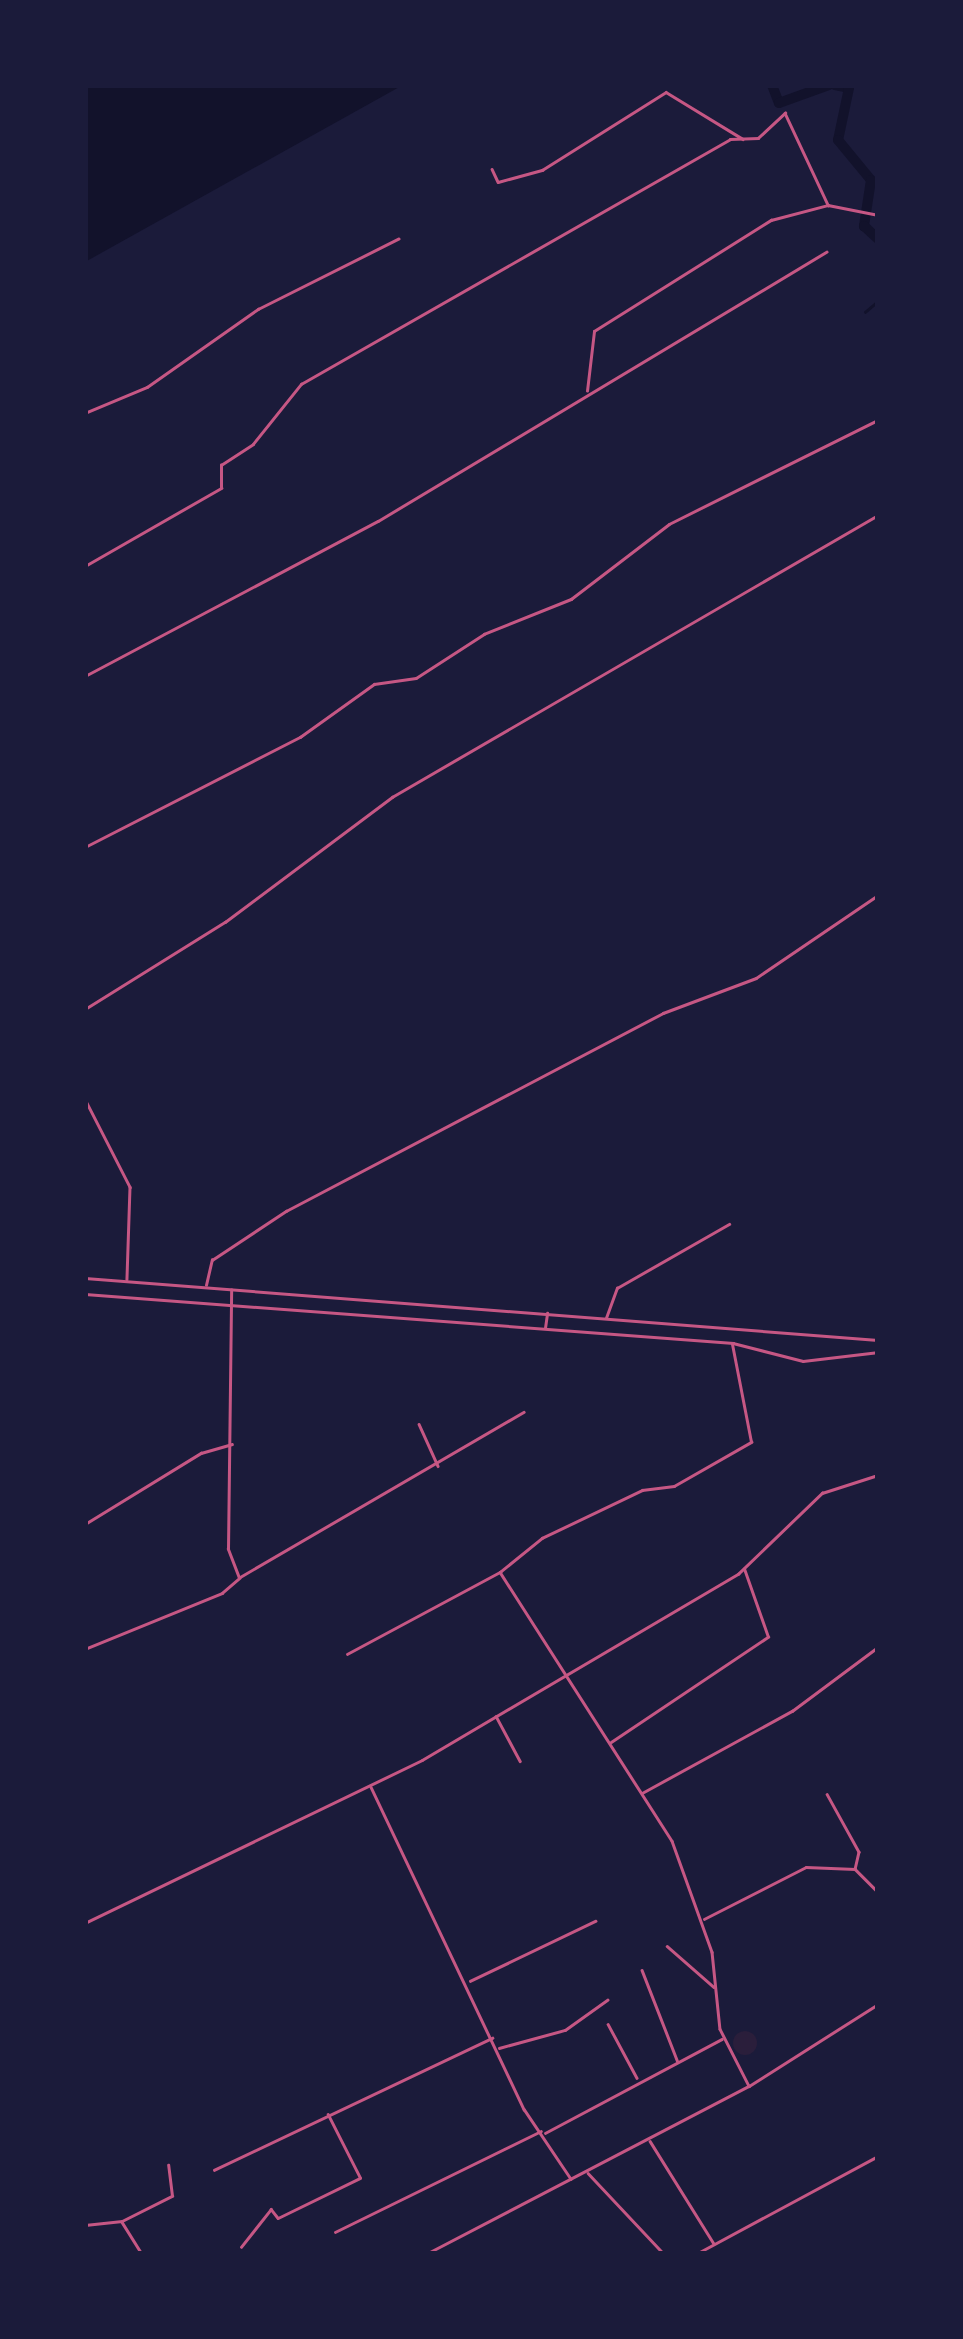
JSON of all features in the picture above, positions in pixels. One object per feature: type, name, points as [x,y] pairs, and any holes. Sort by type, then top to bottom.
[{"type":"street","points":[[492,170],[498,182],[542,170],[666,92],[744,140]]},
{"type":"street","points":[[85,566],[221,488],[221,465],[253,444],[301,384],[744,140],[785,113],[828,205]]},
{"type":"street","points":[[587,393],[594,331],[771,220],[828,205],[875,216]]},
{"type":"street","points":[[85,413],[100,413],[212,350],[258,310],[398,239]]},
{"type":"street","points":[[85,676],[378,521],[826,252]]},
{"type":"street","points":[[85,847],[300,737],[374,684],[416,678],[484,634],[571,598],[669,524],[878,420]]},
{"type":"street","points":[[85,1010],[225,922],[392,797],[878,514]]},
{"type":"street","points":[[206,1287],[212,1260],[286,1211],[663,1013],[760,976],[878,896]]},
{"type":"street","points":[[85,1099],[130,1186],[127,1281]]},
{"type":"street","points":[[606,1318],[617,1288],[728,1224]]},
{"type":"street","points":[[85,1278],[547,1311],[878,1340]]},
{"type":"street","points":[[231,1288],[233,1444],[228,1549],[239,1578]]},
{"type":"street","points":[[85,1294],[733,1343],[803,1361],[878,1352]]},
{"type":"street","points":[[545,1328],[547,1311]]},
{"type":"street","points":[[347,1654],[500,1572],[542,1538],[642,1490],[674,1486],[751,1442],[733,1343]]},
{"type":"street","points":[[85,1649],[222,1593],[327,1520],[438,1468],[523,1412]]},
{"type":"street","points":[[419,1424],[438,1468]]},
{"type":"street","points":[[85,1524],[201,1452],[233,1444]]},
{"type":"street","points":[[85,1924],[370,1786],[744,1568],[822,1494],[878,1475]]},
{"type":"street","points":[[610,1743],[768,1637],[744,1568]]},
{"type":"street","points":[[500,1572],[566,1669],[680,1856],[702,1920],[724,2038],[749,2086]]},
{"type":"street","points":[[642,1793],[792,1711],[878,1648]]},
{"type":"street","points":[[495,1714],[520,1761]]},
{"type":"street","points":[[370,1786],[498,2049],[572,2181]]},
{"type":"street","points":[[828,1794],[859,1852],[854,1869]]},
{"type":"street","points":[[702,1920],[806,1867],[854,1869],[878,1892]]},
{"type":"street","points":[[468,1982],[595,1921]]},
{"type":"street","points":[[667,1946],[716,1987]]},
{"type":"street","points":[[642,1970],[677,2060]]},
{"type":"street","points":[[498,2049],[565,2030],[607,2000]]},
{"type":"street","points":[[426,2254],[749,2086],[878,2004]]},
{"type":"street","points":[[608,2024],[638,2079]]},
{"type":"street","points":[[214,2170],[327,2112],[356,2109],[493,2038]]},
{"type":"street","points":[[335,2232],[544,2132],[638,2079],[724,2038]]},
{"type":"street","points":[[242,2246],[271,2209],[278,2218],[360,2178],[327,2112]]},
{"type":"street","points":[[649,2140],[715,2244]]},
{"type":"street","points":[[696,2254],[878,2156]]},
{"type":"street","points":[[85,2225],[122,2221],[172,2196],[168,2165]]},
{"type":"street","points":[[587,2172],[664,2254]]},
{"type":"street","points":[[122,2221],[142,2254]]},
{"type":"shaded area","points":[[85,85],[403,85],[85,262]]},
{"type":"shaded area","points":[[745,2031],[754,2034],[754,2052],[745,2055],[736,2052],[733,2043],[736,2034]]},
{"type":"waterway","points":[[772,85],[779,103],[829,85]]},
{"type":"waterway","points":[[835,85],[849,88],[838,140],[871,180],[864,226],[878,239]]},
{"type":"waterway","points":[[865,312],[878,301]]}]
